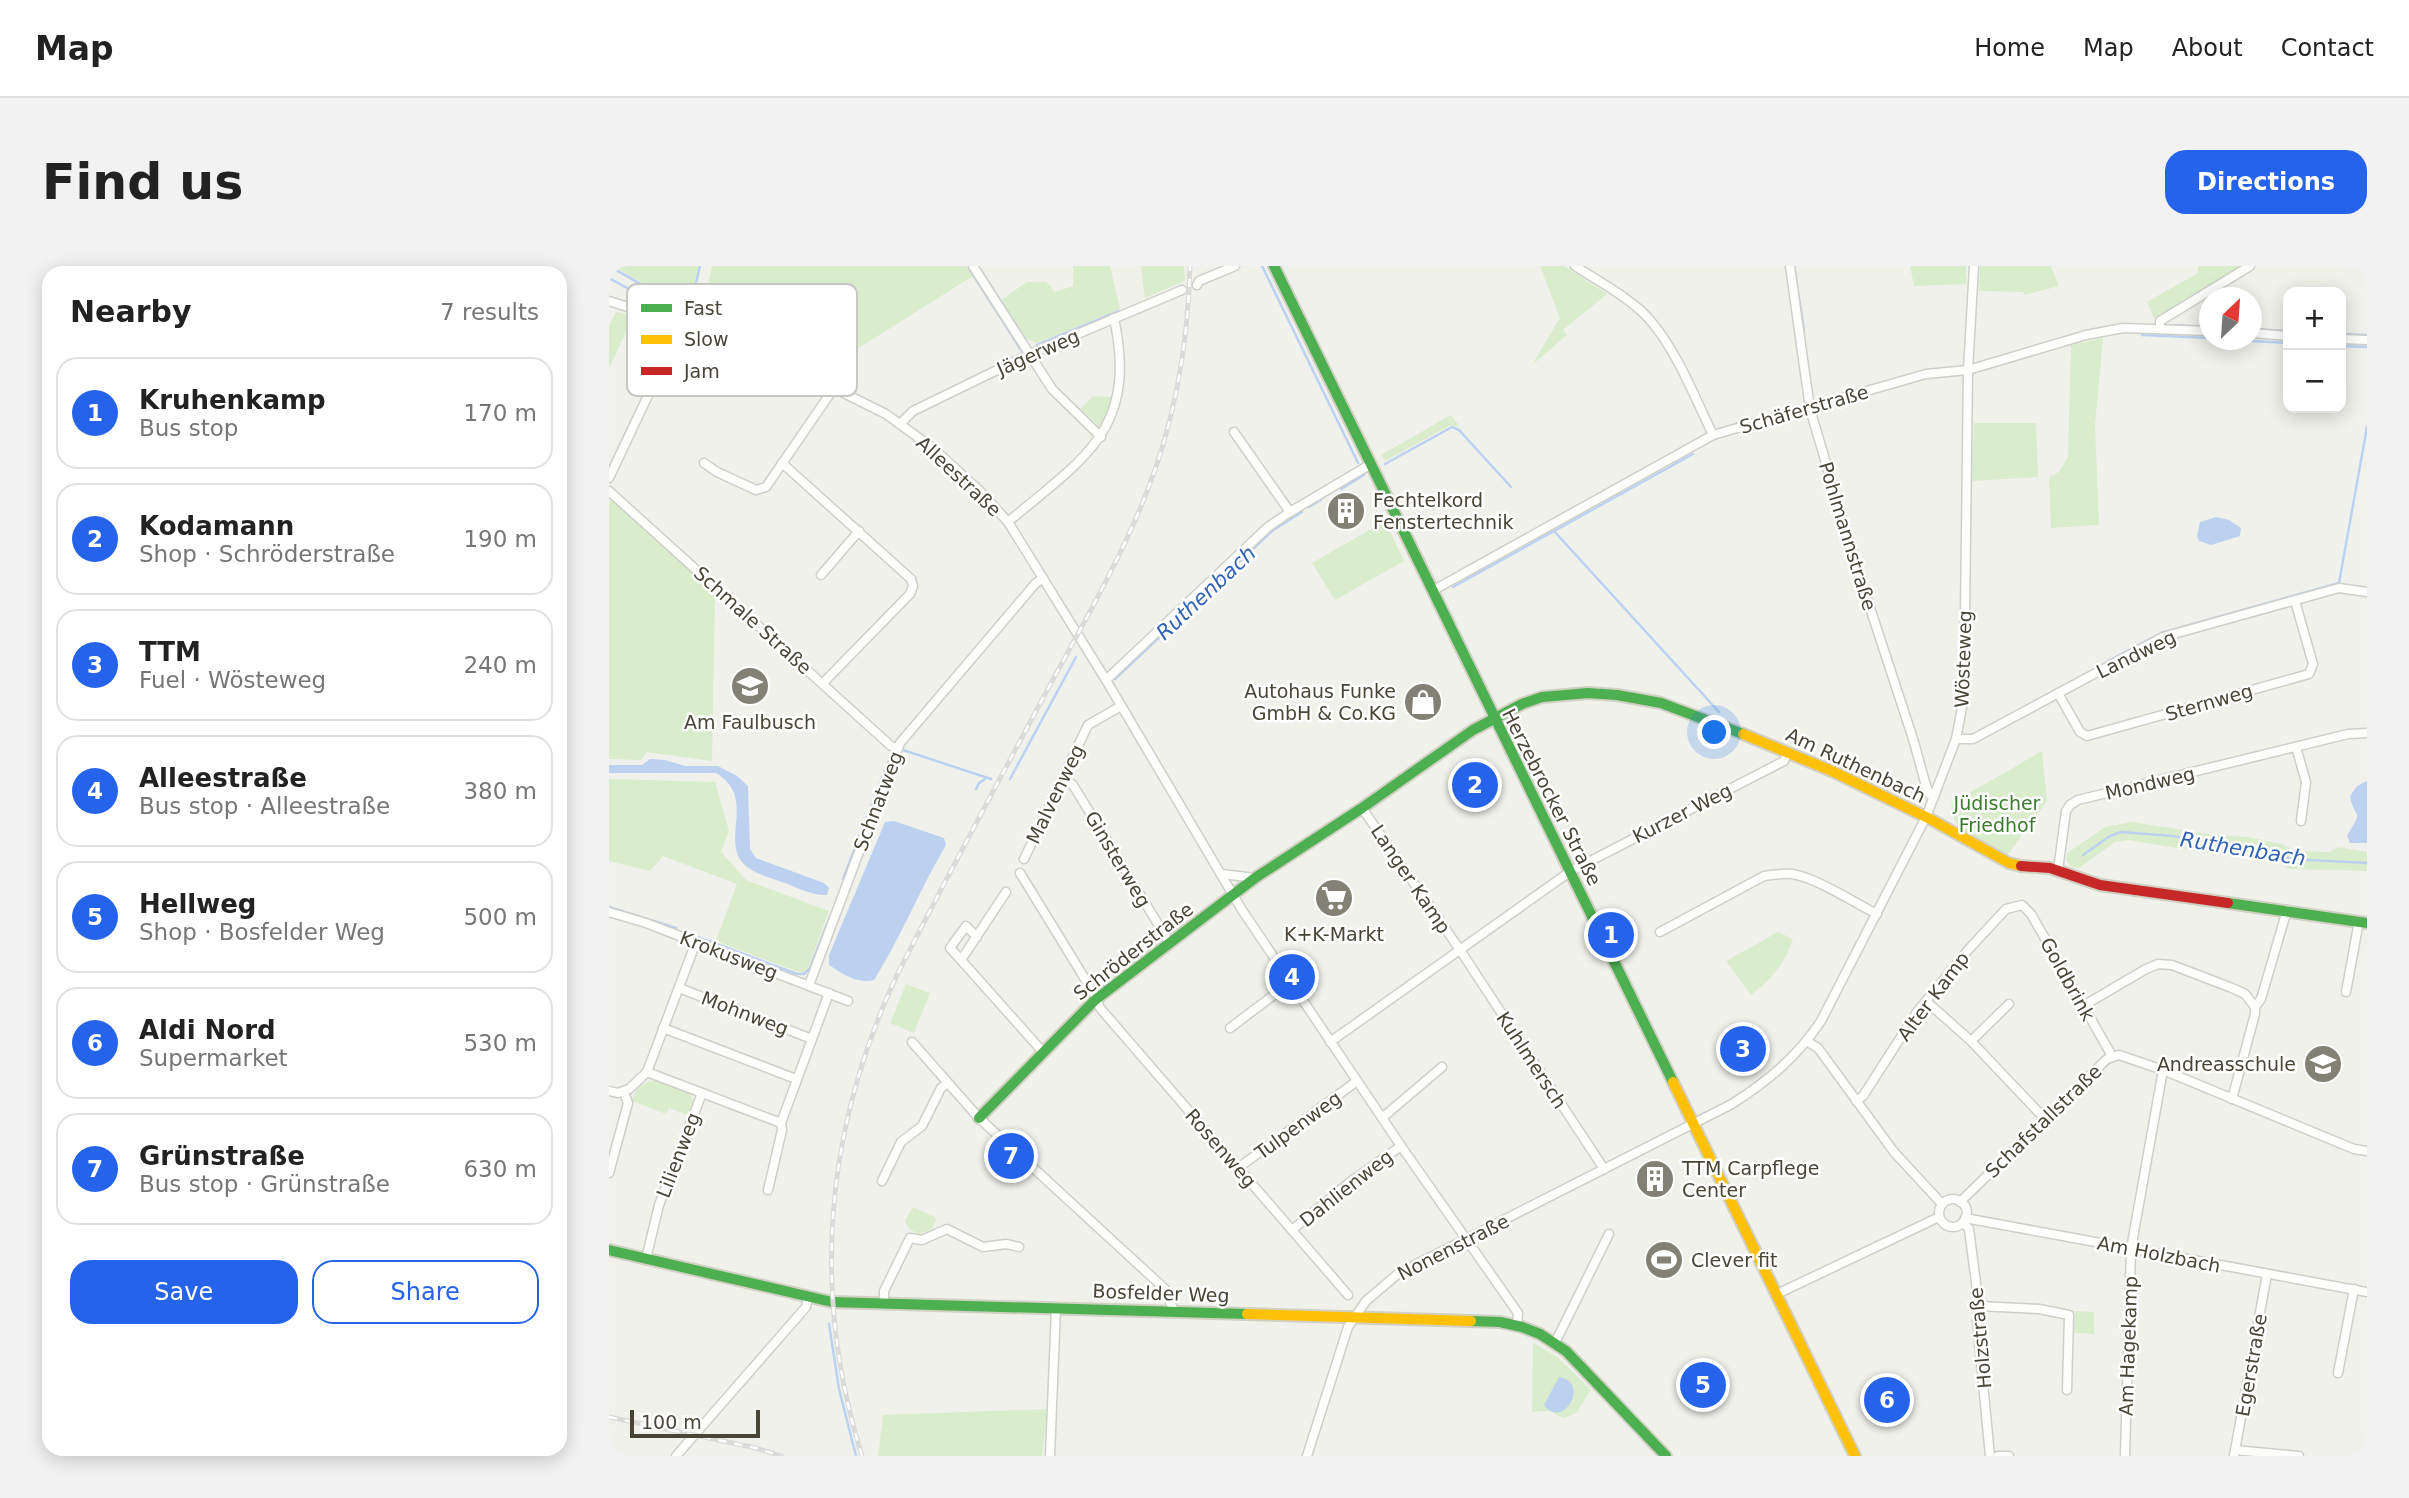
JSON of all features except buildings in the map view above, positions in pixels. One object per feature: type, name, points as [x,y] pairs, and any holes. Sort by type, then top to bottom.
[{"type":"street","points":[[973,266],[1052,388],[1101,437]]},
{"type":"street","points":[[1197,285],[1199,281],[1235,266]]},
{"type":"street","name":"Herzebrocker Straße","points":[[1274,266],[1855,1456]]},
{"type":"street","points":[[1575,266],[1650,320],[1675,357],[1713,435]]},
{"type":"street","name":"Pohlmannstraße","points":[[1790,266],[1810,408],[1926,786],[1934,797]]},
{"type":"street","name":"Wösteweg","points":[[1693,1124],[1732,1104],[1767,1081],[1808,1042],[1926,817],[1956,739],[1964,697],[1968,370],[1974,266]]},
{"type":"street","points":[[2159,328],[2160,321],[2251,266]]},
{"type":"street","name":"Jägerweg","points":[[900,424],[913,411],[1030,354],[1182,290]]},
{"type":"street","name":"Alleestraße","points":[[609,301],[627,307]]},
{"type":"street","points":[[1008,522],[1066,473],[1109,425],[1121,375],[1121,348],[1114,318]]},
{"type":"street","name":"Schäferstraße","points":[[1432,590],[1713,435],[1927,374],[1968,370],[2086,335],[2123,328],[2199,330]]},
{"type":"street","points":[[2262,334],[2283,335]]},
{"type":"street","points":[[2346,339],[2367,340]]},
{"type":"street","points":[[609,478],[648,396]]},
{"type":"street","points":[[704,463],[756,490],[766,487],[828,396]]},
{"type":"street","name":"Alleestraße","points":[[850,396],[886,414],[954,467],[1008,522],[1234,896],[1357,1082],[1518,1313],[1517,1326]]},
{"type":"street","points":[[1234,432],[1290,512]]},
{"type":"street","points":[[782,463],[911,579],[913,586],[911,594],[823,683]]},
{"type":"street","points":[[1105,680],[1268,527],[1371,464]]},
{"type":"street","name":"Schmale Straße","points":[[609,491],[891,746],[898,748]]},
{"type":"street","points":[[821,575],[859,531]]},
{"type":"street","name":"Schnatweg","points":[[809,985],[900,743],[1035,584],[1043,578]]},
{"type":"street","name":"Landweg","points":[[1956,739],[1973,739],[2163,637],[2339,588],[2367,592]]},
{"type":"street","name":"Sternweg","points":[[2058,693],[2080,732],[2087,736],[2309,674],[2313,664],[2295,601]]},
{"type":"street","name":"Am Ruthenbach","points":[[1493,719],[1542,697],[1588,693],[1661,703],[1788,752],[1926,817],[2009,863],[2058,870],[2087,883],[2363,922]]},
{"type":"street","name":"Malvenweg","points":[[1024,859],[1088,725],[1121,706]]},
{"type":"street","name":"Schröderstraße","points":[[979,1118],[1095,1000],[1255,878],[1493,719]]},
{"type":"street","name":"Mondweg","points":[[2058,870],[2066,811],[2078,800],[2348,734],[2367,733]]},
{"type":"street","points":[[2296,747],[2306,782],[2301,821]]},
{"type":"street","name":"Kurzer Weg","points":[[1330,1042],[1571,871],[1784,761],[1788,752]]},
{"type":"street","name":"Ginsterweg","points":[[1063,779],[1073,785],[1169,943]]},
{"type":"street","name":"Langer Kamp","points":[[1362,808],[1460,950]]},
{"type":"street","name":"Rosenweg","points":[[1020,873],[1100,1008],[1348,1296]]},
{"type":"street","points":[[1660,932],[1764,876],[1780,873],[1807,878],[1877,914]]},
{"type":"street","points":[[1222,874],[1255,878]]},
{"type":"street","points":[[961,960],[1006,892]]},
{"type":"street","name":"Alter Kamp","points":[[1856,1101],[1863,1096],[1926,1001],[1968,950],[2006,909],[2022,905]]},
{"type":"street","name":"Goldbrink","points":[[2022,905],[2031,914],[2112,1056]]},
{"type":"street","points":[[2232,1099],[2255,1007],[2261,999],[2287,910]]},
{"type":"street","name":"Krokusweg","points":[[609,912],[646,923],[848,1001]]},
{"type":"street","points":[[2346,992],[2363,922]]},
{"type":"street","points":[[977,937],[966,926],[950,948],[1043,1052]]},
{"type":"street","points":[[609,1091],[624,1092],[647,1072],[697,942]]},
{"type":"street","name":"Kuhlmersch","points":[[1460,950],[1604,1169]]},
{"type":"street","points":[[2083,1006],[2146,968],[2158,964],[2172,965],[2232,988],[2245,994],[2255,1007]]},
{"type":"street","points":[[1230,1028],[1291,982]]},
{"type":"street","name":"Mohnweg","points":[[679,988],[812,1039]]},
{"type":"street","points":[[768,1190],[781,1123],[829,993]]},
{"type":"street","points":[[1926,1001],[1971,1041],[2045,1119]]},
{"type":"street","points":[[1971,1041],[2009,1004]]},
{"type":"street","points":[[663,1028],[796,1079]]},
{"type":"street","points":[[912,1042],[946,1084],[979,1118],[1165,1289],[1174,1311]]},
{"type":"street","points":[[1808,1042],[1818,1048],[1894,1152],[1942,1204]]},
{"type":"street","name":"Schafstallstraße","points":[[1961,1202],[2112,1056],[2119,1055],[2163,1070],[2354,1149],[2367,1151]]},
{"type":"street","points":[[1382,1118],[1441,1067]]},
{"type":"street","name":"Am Hagekamp","points":[[2125,1456],[2131,1249],[2163,1070]]},
{"type":"street","points":[[647,1072],[702,1093]]},
{"type":"street","name":"Tulpenweg","points":[[1238,1168],[1357,1082]]},
{"type":"street","points":[[882,1181],[901,1142],[922,1126],[941,1088],[946,1084]]},
{"type":"street","points":[[609,1173],[628,1104],[624,1092]]},
{"type":"street","name":"Lilienweg","points":[[646,1259],[659,1205],[702,1093],[781,1123]]},
{"type":"street","name":"Nonenstraße","points":[[1307,1456],[1349,1327],[1373,1294],[1399,1273],[1693,1124]]},
{"type":"street","name":"Dahlienweg","points":[[1292,1230],[1350,1182],[1401,1146]]},
{"type":"street","points":[[1954,1199],[1961,1202],[1966,1209],[1964,1220],[1954,1227],[1941,1221],[1939,1217],[1942,1204],[1954,1199]]},
{"type":"street","points":[[1777,1294],[1939,1217]]},
{"type":"street","name":"Am Holzbach","points":[[1964,1220],[2367,1292]]},
{"type":"street","name":"Holzstraße","points":[[1964,1220],[1969,1229],[1979,1306],[1977,1321],[1990,1456]]},
{"type":"street","points":[[884,1303],[884,1291],[910,1238],[922,1240],[947,1229],[983,1247],[1006,1244],[1019,1247]]},
{"type":"street","points":[[1555,1343],[1609,1234]]},
{"type":"street","name":"Bosfelder Weg","points":[[609,1250],[832,1302],[1485,1321],[1517,1326],[1555,1343],[1585,1370],[1666,1456]]},
{"type":"street","name":"Egerstraße","points":[[2235,1453],[2267,1274]]},
{"type":"street","points":[[2338,1373],[2354,1289]]},
{"type":"street","points":[[676,1456],[806,1307],[808,1298]]},
{"type":"street","points":[[1979,1306],[2039,1308],[2069,1315],[2067,1390]]},
{"type":"street","points":[[1051,1456],[1056,1308]]},
{"type":"street","points":[[2235,1453],[2299,1456]]},
{"type":"street","points":[[1998,1456],[2009,1456]]},
{"type":"green space","points":[[612,266],[699,266],[695,284],[644,284]]},
{"type":"green space","points":[[712,266],[967,266],[973,276],[857,349],[857,284],[708,284]]},
{"type":"green space","points":[[1073,266],[1110,266],[1120,309],[1037,343],[1027,339],[1001,300],[1027,282],[1046,282],[1055,292],[1073,286]]},
{"type":"green space","points":[[1141,266],[1184,266],[1185,281],[1145,298]]},
{"type":"green space","points":[[1540,266],[1564,266],[1607,294],[1563,330],[1567,335],[1532,365],[1560,318]]},
{"type":"green space","points":[[1910,266],[1966,266],[1966,284],[1914,286]]},
{"type":"green space","points":[[1980,266],[2051,266],[2059,286],[2024,295],[2023,292],[1979,291]]},
{"type":"green space","points":[[2198,266],[2244,266],[2208,287],[2199,287],[2199,292],[2154,318],[2147,302],[2198,273]]},
{"type":"green space","points":[[616,312],[627,314],[627,330],[609,368],[609,326]]},
{"type":"green space","points":[[2103,338],[2095,425],[2099,525],[2051,528],[2049,477],[2059,472],[2068,457],[2071,345]]},
{"type":"green space","points":[[1093,396],[1113,397],[1103,424],[1099,426],[1080,409]]},
{"type":"green space","points":[[1451,415],[1460,427],[1451,425],[1385,461],[1381,455]]},
{"type":"green space","points":[[1974,423],[2036,423],[2038,477],[1972,481]]},
{"type":"green space","points":[[613,500],[715,593],[712,761],[647,752],[641,760],[609,759],[609,501]]},
{"type":"green space","points":[[1385,521],[1404,561],[1335,600],[1312,563]]},
{"type":"green space","name":"Jüdischer Friedhof","points":[[2042,751],[2047,801],[2006,857],[1961,829],[1955,822],[1952,803]]},
{"type":"green space","points":[[609,779],[715,782],[729,831],[721,852],[746,880],[829,911],[808,968],[803,973],[798,972],[716,941],[737,884],[663,856],[650,871],[609,861]]},
{"type":"green space","points":[[2132,822],[2215,835],[2248,837],[2281,844],[2296,851],[2330,852],[2338,847],[2367,852],[2367,871],[2289,869],[2276,861],[2249,855],[2213,854],[2129,840],[2115,842],[2079,868],[2072,867],[2066,860],[2067,853],[2105,827]]},
{"type":"green space","points":[[1778,932],[1793,939],[1777,970],[1751,995],[1726,961]]},
{"type":"green space","points":[[906,984],[930,993],[914,1033],[890,1023]]},
{"type":"green space","points":[[657,1080],[689,1093],[693,1100],[688,1115],[669,1108],[666,1114],[632,1101],[640,1086]]},
{"type":"green space","points":[[913,1207],[937,1218],[932,1229],[919,1234],[909,1229],[905,1221]]},
{"type":"green space","points":[[2075,1311],[2094,1312],[2094,1334],[2074,1333]]},
{"type":"green space","points":[[1533,1343],[1556,1356],[1591,1390],[1576,1413],[1564,1418],[1549,1411],[1532,1412]]},
{"type":"green space","points":[[1047,1409],[1042,1456],[878,1456],[883,1415]]},
{"type":"water","points":[[2216,517],[2229,520],[2241,528],[2240,536],[2211,545],[2199,541],[2197,536],[2200,522]]},
{"type":"water","points":[[650,759],[685,766],[718,766],[737,776],[748,786],[750,849],[756,858],[824,883],[829,888],[827,895],[811,893],[762,875],[742,862],[735,841],[737,805],[734,794],[728,783],[716,773],[609,773],[609,765],[642,765]]},
{"type":"water","points":[[2367,781],[2367,843],[2350,843],[2347,836],[2357,815],[2350,796],[2357,786]]},
{"type":"water","points":[[894,821],[944,838],[946,845],[874,980],[856,980],[829,965],[829,955],[885,822]]},
{"type":"water","points":[[1559,1377],[1573,1387],[1573,1395],[1571,1403],[1559,1412],[1551,1411],[1544,1405]]},
{"type":"waterway","points":[[609,266],[641,284]]},
{"type":"waterway","points":[[696,284],[700,266]]},
{"type":"waterway","points":[[1262,266],[1358,463]]},
{"type":"waterway","points":[[1794,266],[1804,330]]},
{"type":"waterway","points":[[980,269],[1025,339]]},
{"type":"waterway","points":[[970,270],[1021,350]]},
{"type":"waterway","points":[[609,278],[627,288]]},
{"type":"waterway","points":[[1037,345],[1119,311]]},
{"type":"waterway","points":[[2175,325],[2199,326]]},
{"type":"waterway","points":[[2262,330],[2283,331]]},
{"type":"waterway","points":[[2346,334],[2367,335]]},
{"type":"waterway","points":[[2142,335],[2199,338]]},
{"type":"waterway","points":[[2262,342],[2283,343]]},
{"type":"waterway","points":[[2346,346],[2367,347]]},
{"type":"waterway","name":"Ruthenbach","points":[[1385,464],[1452,427],[1459,430],[1511,487]]},
{"type":"waterway","points":[[2108,661],[2161,633],[2339,583],[2367,427]]},
{"type":"waterway","points":[[1453,587],[1693,454]]},
{"type":"waterway","name":"Ruthenbach","points":[[1341,489],[1364,475]]},
{"type":"waterway","name":"Ruthenbach","points":[[1309,507],[1321,500]]},
{"type":"waterway","name":"Ruthenbach","points":[[1115,679],[1272,531],[1302,512]]},
{"type":"waterway","name":"Ruthenbach","points":[[1554,531],[1719,712]]},
{"type":"waterway","name":"Ruthenbach","points":[[1010,779],[1076,657]]},
{"type":"waterway","name":"Ruthenbach","points":[[903,750],[991,779]]},
{"type":"waterway","name":"Ruthenbach","points":[[843,879],[886,767]]},
{"type":"waterway","points":[[976,789],[985,779]]},
{"type":"waterway","name":"Ruthenbach","points":[[2083,855],[2110,836],[2121,832],[2260,848],[2291,859],[2367,863]]},
{"type":"waterway","name":"Ruthenbach","points":[[609,907],[676,928]]},
{"type":"waterway","name":"Ruthenbach","points":[[695,936],[797,974],[804,974],[810,968],[827,924]]},
{"type":"waterway","points":[[829,1324],[839,1389],[856,1456]]},
{"type":"railway","points":[[862,1456],[846,1395],[836,1333],[832,1273],[833,1212],[841,1152],[854,1092],[873,1033],[897,975],[1097,598],[1146,494],[1165,439],[1178,382],[1190,266]]},
{"type":"railway","points":[[609,1417],[756,1448],[781,1456]]},
{"type":"traffic: fast","points":[[1274,266],[1673,1082]]},
{"type":"traffic: fast","points":[[979,1118],[1095,1000],[1255,878],[1362,808],[1473,730],[1522,704],[1542,697],[1588,693],[1617,695],[1661,703],[1743,734]]},
{"type":"traffic: fast","points":[[2228,903],[2367,923]]},
{"type":"traffic: fast","points":[[609,1250],[832,1302],[1247,1314]]},
{"type":"traffic: fast","points":[[1471,1321],[1500,1322],[1522,1327],[1540,1334],[1566,1351],[1666,1456]]},
{"type":"traffic: slow","points":[[1743,734],[1834,772],[1930,819],[2009,863],[2021,866]]},
{"type":"traffic: slow","points":[[1673,1082],[1855,1456]]},
{"type":"traffic: slow","points":[[1247,1314],[1471,1321]]},
{"type":"traffic: jam","points":[[2021,866],[2050,868],[2100,885],[2228,903]]},
{"type":"place","name":"Fechtelkord Fenstertechnik","points":[[1346,511]]},
{"type":"place","name":"Am Faulbusch","points":[[750,686]]},
{"type":"place","name":"Autohaus Funke GmbH & Co.KG","points":[[1423,702]]},
{"type":"place","name":"Kodamann","points":[[1475,785]]},
{"type":"place","name":"K+K-Markt","points":[[1334,898]]},
{"type":"place","name":"Kruhenkamp","points":[[1611,935]]},
{"type":"place","name":"Alleestraße","points":[[1292,977]]},
{"type":"place","name":"TTM","points":[[1743,1049]]},
{"type":"place","name":"Andreasschule","points":[[2323,1064]]},
{"type":"place","name":"Grünstraße","points":[[1011,1156]]},
{"type":"place","name":"TTM Carpflege Center","points":[[1655,1179]]},
{"type":"place","name":"Clever fit","points":[[1664,1260]]},
{"type":"place","name":"Hellweg","points":[[1703,1385]]},
{"type":"place","name":"Aldi Nord","points":[[1887,1400]]}]
